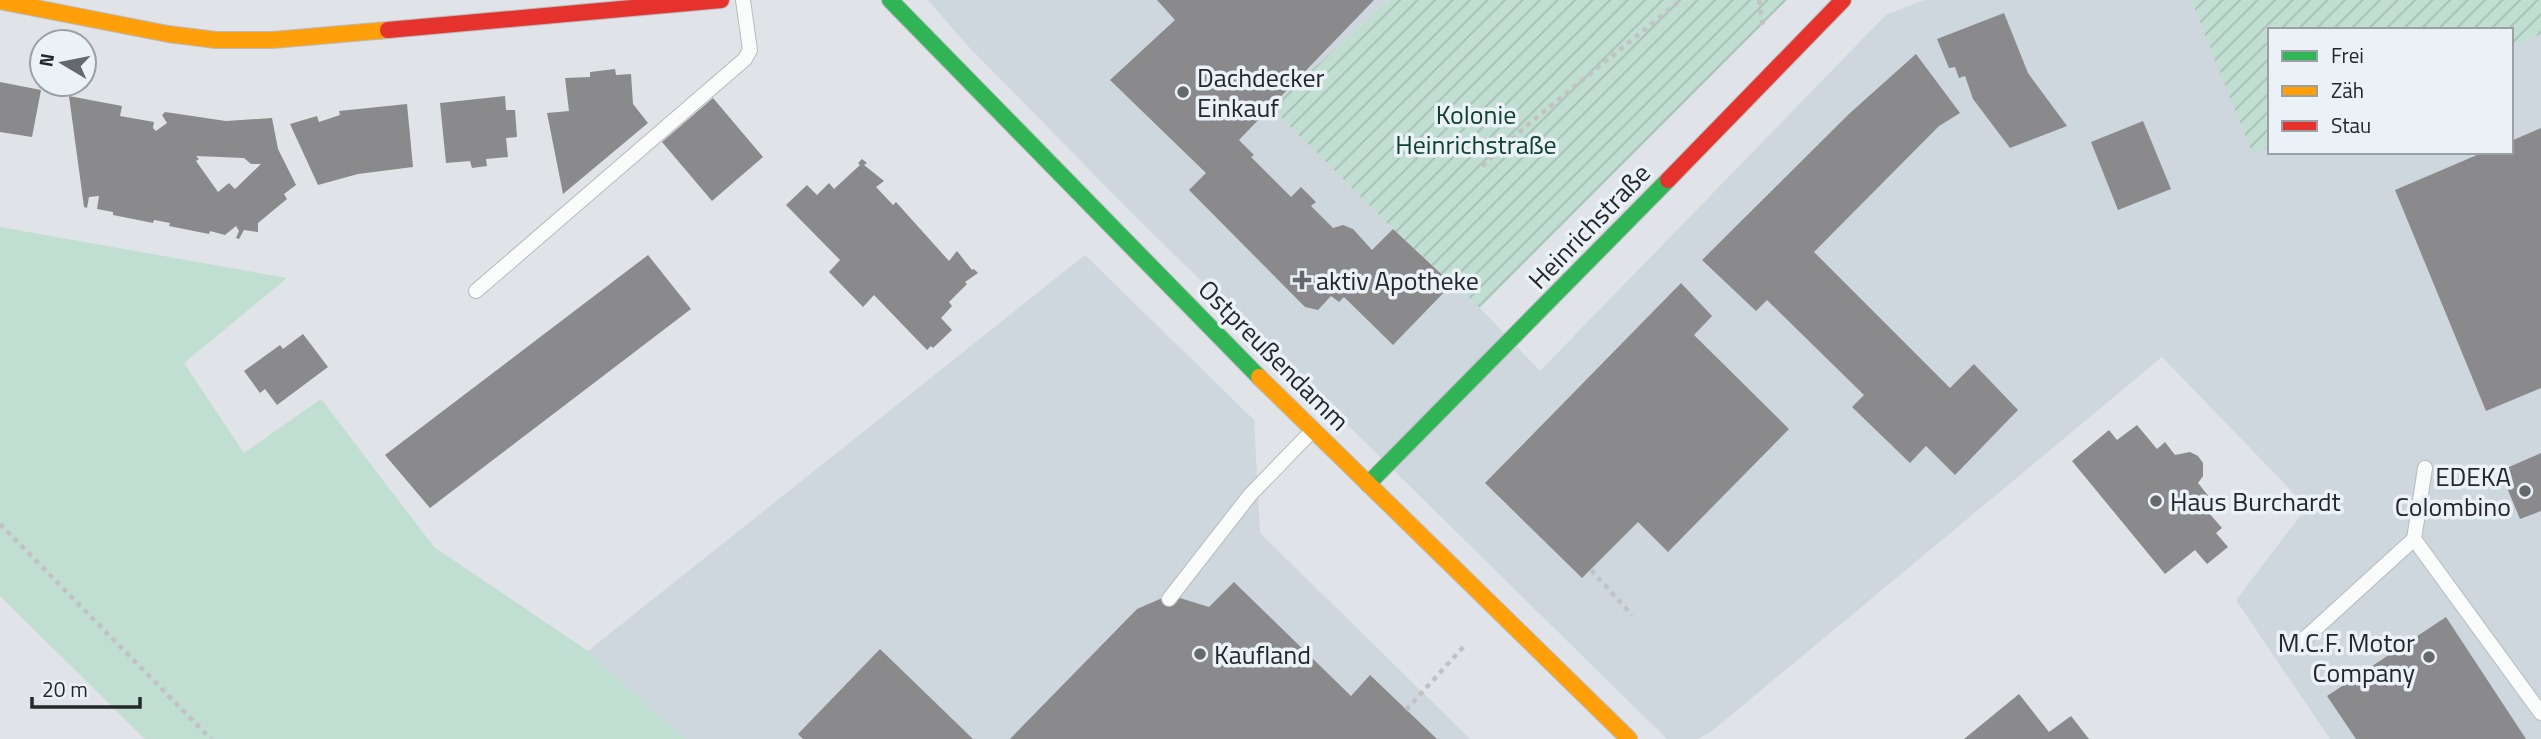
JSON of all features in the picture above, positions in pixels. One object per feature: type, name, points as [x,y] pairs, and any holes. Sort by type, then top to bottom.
[{"type":"street","points":[[0,1],[168,34],[216,40],[273,40],[721,0]]},
{"type":"street","name":"Ostpreußendamm","points":[[890,0],[1313,430],[1629,739]]},
{"type":"street","name":"Heinrichstraße","points":[[1368,484],[1843,0]]},
{"type":"lane","points":[[476,292],[745,59],[750,50],[743,0]]},
{"type":"lane","points":[[1169,599],[1250,495],[1313,430]]},
{"type":"lane","points":[[2301,642],[2414,539],[2425,468]]},
{"type":"lane","points":[[2414,539],[2541,713]]},
{"type":"path","points":[[1482,166],[1531,122],[1681,0]]},
{"type":"path","points":[[1759,0],[1765,40]]},
{"type":"path","points":[[0,524],[211,739]]},
{"type":"path","points":[[1591,570],[1632,615]]},
{"type":"path","points":[[1406,710],[1466,644]]},
{"type":"shaded area","points":[[928,0],[1389,0],[1272,107],[1393,229],[1480,308],[1540,371],[1886,15],[1924,0],[2191,0],[2254,154],[2268,148],[2268,154],[2513,154],[2513,45],[2541,34],[2541,739],[2330,739],[2236,600],[2307,507],[2162,357],[1712,731],[1698,739],[1667,739],[1132,213],[966,44]]},
{"type":"shaded area","points":[[1085,255],[1254,420],[1260,533],[1470,739],[685,739],[588,651]]},
{"type":"green space","name":"Kolonie Heinrichstraße","points":[[1389,0],[1787,0],[1480,308],[1393,229],[1271,107]]},
{"type":"green space","points":[[2191,0],[2541,0],[2541,34],[2513,45],[2513,28],[2268,28],[2268,148],[2253,154]]},
{"type":"green space","points":[[0,227],[287,278],[184,363],[244,453],[321,399],[434,547],[588,651],[685,739],[145,739],[0,596]]},
{"type":"building","points":[[1157,0],[1374,0],[1239,140],[1254,155],[1251,157],[1291,197],[1301,187],[1316,202],[1311,206],[1333,228],[1343,225],[1353,229],[1372,250],[1393,229],[1452,284],[1393,345],[1344,297],[1339,302],[1331,296],[1318,310],[1305,307],[1189,190],[1206,173],[1110,80],[1175,20]]},
{"type":"building","points":[[2004,13],[2028,73],[2067,126],[2010,148],[1973,99],[1965,76],[1959,78],[1955,67],[1949,68],[1937,39]]},
{"type":"building","points":[[1916,54],[1960,113],[1939,126],[1814,252],[1950,388],[1974,364],[2018,410],[1955,475],[1926,446],[1910,463],[1852,407],[1864,395],[1767,300],[1756,311],[1702,260],[1850,113]]},
{"type":"building","points":[[615,69],[616,75],[631,74],[633,104],[648,123],[563,194],[547,113],[569,111],[565,78],[590,77],[590,72]]},
{"type":"building","points":[[0,82],[28,87],[28,98],[39,98],[32,137],[0,132]]},
{"type":"building","points":[[505,96],[506,110],[515,110],[517,137],[506,138],[508,157],[486,159],[487,166],[472,168],[470,161],[446,163],[440,103]]},
{"type":"building","points":[[69,98],[122,106],[120,116],[154,122],[153,128],[156,131],[167,123],[162,115],[165,112],[226,121],[272,118],[278,149],[296,185],[284,194],[287,199],[258,223],[258,232],[244,230],[239,239],[236,238],[239,231],[236,226],[225,235],[210,231],[209,234],[169,226],[170,223],[154,220],[153,223],[113,215],[113,212],[97,209],[99,196],[89,197],[87,208],[84,207]],"holes":[[[196,156],[244,158],[251,164],[261,164],[235,189],[229,183],[218,192],[196,161],[199,159]]]},
{"type":"building","points":[[713,98],[763,157],[712,201],[662,142]]},
{"type":"building","points":[[407,104],[413,167],[358,174],[318,185],[290,124],[317,116],[319,122],[340,115],[339,111]]},
{"type":"building","points":[[2143,121],[2171,189],[2118,210],[2091,142]]},
{"type":"building","points":[[2541,128],[2541,388],[2486,411],[2395,190],[2479,154],[2513,154],[2513,140]]},
{"type":"building","points":[[862,159],[867,163],[864,165],[884,181],[876,187],[893,205],[896,202],[949,261],[957,251],[972,270],[978,273],[965,282],[967,284],[949,302],[952,306],[941,318],[952,330],[933,348],[931,346],[927,350],[874,295],[863,307],[829,272],[840,260],[786,205],[807,185],[817,195],[829,183],[834,189],[860,165],[858,163]]},
{"type":"building","points":[[648,255],[691,309],[430,508],[385,455]]},
{"type":"building","points":[[1681,283],[1712,316],[1694,335],[1789,429],[1668,552],[1638,522],[1582,578],[1485,483]]},
{"type":"building","points":[[303,334],[328,367],[277,405],[265,389],[260,393],[244,371],[280,345],[283,349]]},
{"type":"building","name":"Haus Burchardt","points":[[2137,425],[2157,449],[2165,442],[2175,455],[2190,452],[2198,456],[2203,463],[2203,476],[2198,483],[2210,498],[2202,505],[2222,528],[2216,533],[2228,547],[2207,564],[2195,550],[2165,574],[2072,461],[2109,430],[2117,440]]},
{"type":"building","name":"EDEKA Colombino","points":[[2541,453],[2541,511],[2520,519],[2500,471]]},
{"type":"building","name":"Kaufland","points":[[1234,582],[1351,696],[1370,675],[1437,739],[1010,739],[1137,609],[1160,599],[1180,598],[1209,607]]},
{"type":"building","name":"M.C.F. Motor Company","points":[[2446,617],[2526,739],[2356,739],[2327,696]]},
{"type":"building","points":[[880,649],[973,739],[803,739],[798,734]]},
{"type":"building","points":[[2019,694],[2049,732],[2071,716],[2089,739],[1964,739]]},
{"type":"traffic: fast","points":[[890,0],[1259,377]]},
{"type":"traffic: fast","points":[[1368,484],[1668,180]]},
{"type":"traffic: slow","points":[[0,1],[168,34],[216,40],[273,40],[388,30]]},
{"type":"traffic: slow","points":[[1259,377],[1629,739]]},
{"type":"traffic: jam","points":[[388,30],[721,0]]},
{"type":"traffic: jam","points":[[1668,180],[1843,0]]},
{"type":"place","name":"Dachdecker Einkauf","points":[[1183,92]]},
{"type":"place","name":"aktiv Apotheke","points":[[1302,280]]},
{"type":"place","name":"EDEKA Colombino","points":[[2525,491]]},
{"type":"place","name":"Haus Burchardt","points":[[2156,501]]},
{"type":"place","name":"Kaufland","points":[[1200,654]]},
{"type":"place","name":"M.C.F. Motor Company","points":[[2429,657]]}]
